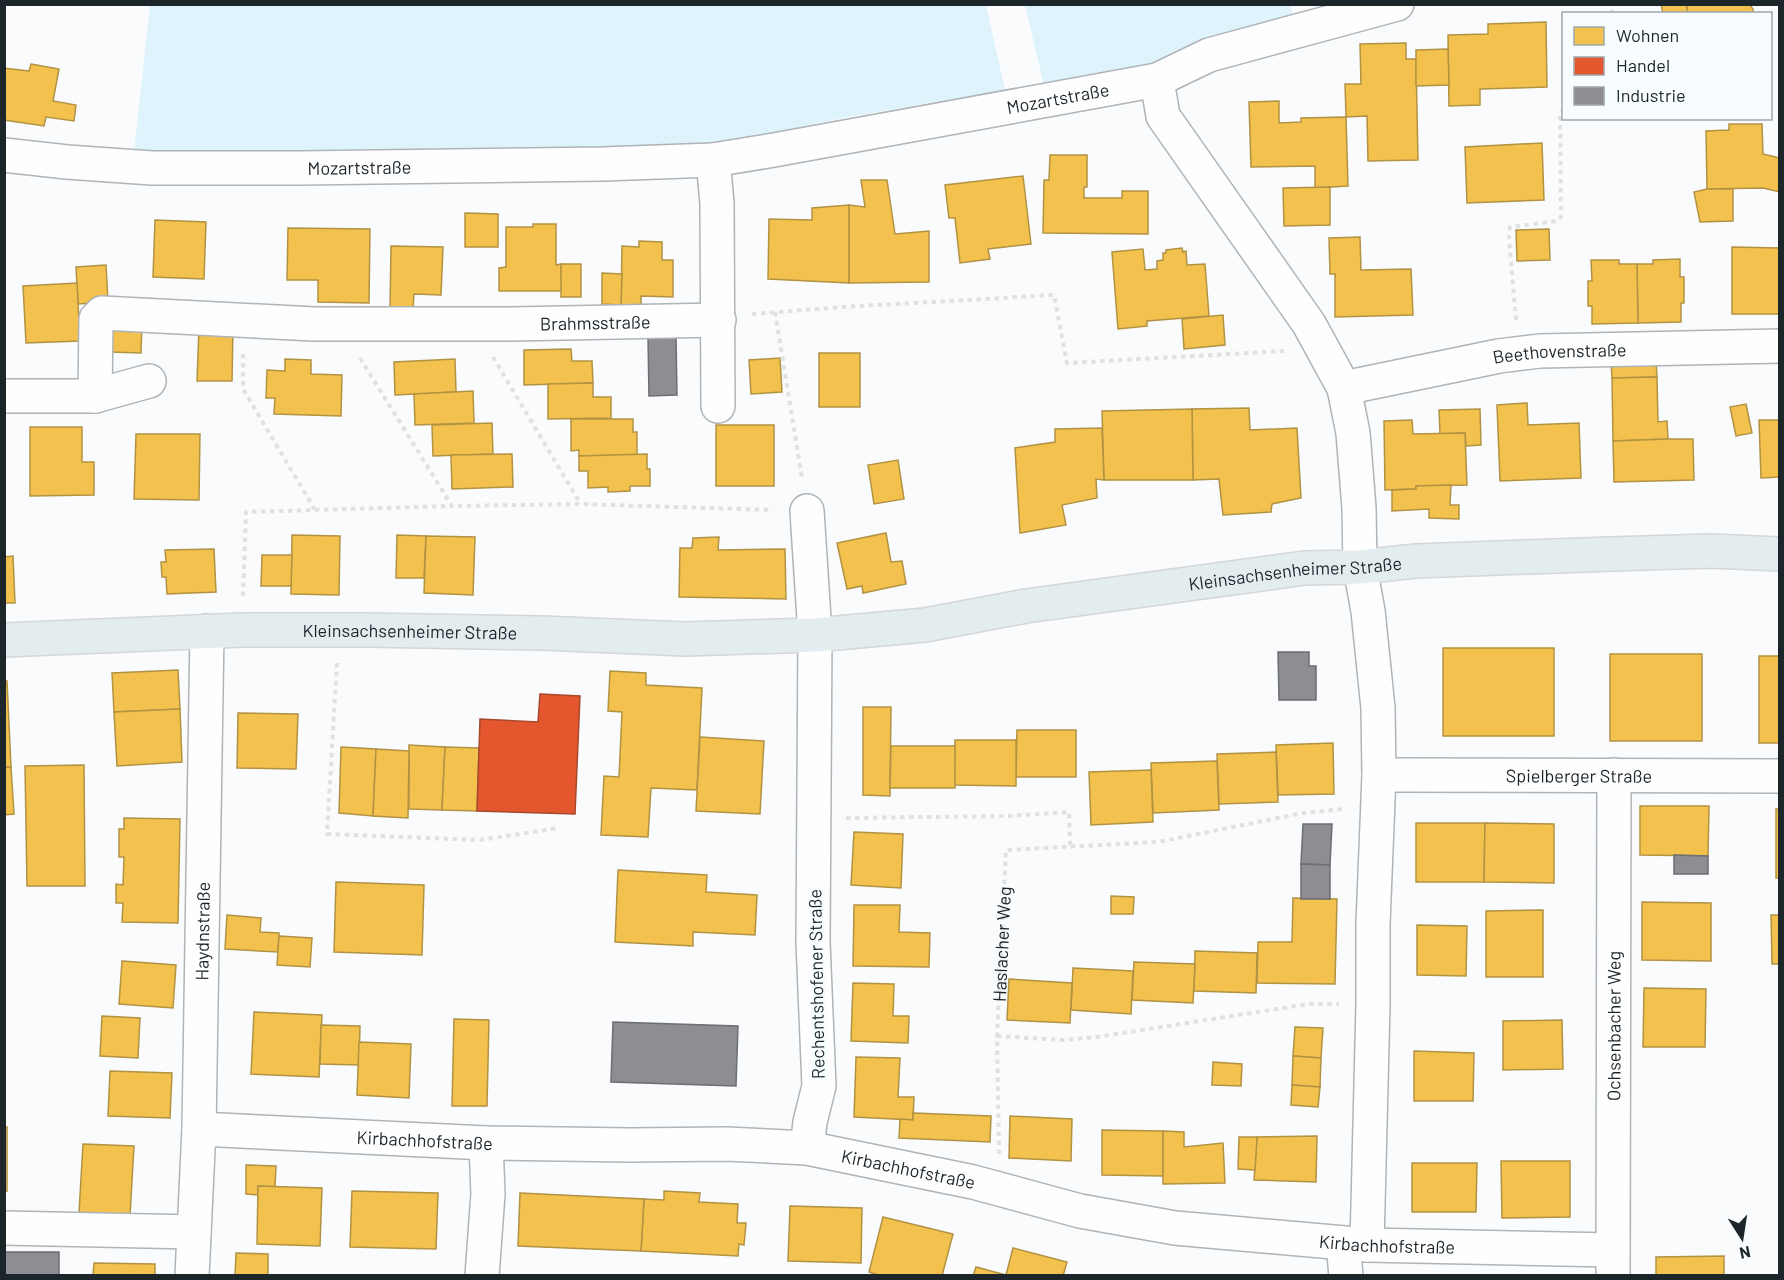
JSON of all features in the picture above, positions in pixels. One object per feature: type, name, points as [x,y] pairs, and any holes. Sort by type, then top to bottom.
[{"type":"main road","name":"Kleinsachsenheimer Straße","points":[[4,640],[207,631],[339,629],[542,633],[685,639],[815,635],[925,626],[1026,606],[1305,568],[1360,567],[1416,561],[1711,551],[1779,554]]},
{"type":"street","name":"Mozartstraße","points":[[4,155],[152,168],[481,166],[713,160],[1157,80],[1209,55],[1397,4]]},
{"type":"street","points":[[1157,80],[1163,116],[1309,324],[1323,349],[1344,388],[1353,433],[1359,508],[1360,567],[1368,610],[1378,708],[1378,807],[1373,924],[1373,1004],[1355,1244],[1346,1275]]},
{"type":"street","points":[[713,160],[717,203],[718,406]]},
{"type":"street","name":"Brahmsstraße","points":[[95,396],[96,319],[102,314],[314,324],[512,324],[719,320]]},
{"type":"street","name":"Beethovenstraße","points":[[1344,388],[1518,353],[1635,348],[1779,346]]},
{"type":"street","points":[[4,396],[95,396],[149,381]]},
{"type":"street","points":[[807,511],[815,635]]},
{"type":"street","name":"Haydnstraße","points":[[192,1275],[199,1129],[207,631]]},
{"type":"street","name":"Rechentshofener Straße","points":[[807,1148],[810,1122],[819,1086],[813,942],[815,635]]},
{"type":"street","name":"Spielberger Straße","points":[[1378,775],[1779,777]]},
{"type":"street","name":"Ochsenbacher Weg","points":[[1613,1263],[1614,776]]},
{"type":"street","name":"Kirbachhofstraße","points":[[199,1129],[486,1143],[727,1144],[807,1148],[973,1182],[1080,1211],[1175,1228],[1613,1263]]},
{"type":"street","points":[[482,1275],[488,1194],[486,1143]]},
{"type":"street","points":[[4,1228],[194,1232]]},
{"type":"path","points":[[1518,353],[1510,227],[1557,221],[1561,217],[1560,114],[1562,110]]},
{"type":"path","points":[[719,320],[775,312],[1054,296],[1067,363],[1323,349]]},
{"type":"path","points":[[243,599],[246,512],[580,504],[807,511],[775,312]]},
{"type":"path","points":[[243,320],[243,388],[315,510]]},
{"type":"path","points":[[472,323],[580,504]]},
{"type":"path","points":[[340,324],[452,506]]},
{"type":"path","points":[[339,629],[327,834],[480,840],[559,828]]},
{"type":"path","name":"Haslacher Weg","points":[[997,1036],[1006,850],[1158,842],[1302,813],[1378,807]]},
{"type":"path","points":[[814,819],[1007,816],[1069,812],[1070,846]]},
{"type":"path","points":[[999,1190],[997,1036],[1063,1040],[1309,1004],[1373,1004]]},
{"type":"shaded area","points":[[1289,4],[1293,15],[1174,51],[1147,72],[1044,85],[1025,5]]},
{"type":"shaded area","points":[[150,5],[986,5],[1005,90],[842,118],[744,139],[654,148],[447,153],[134,152]]},
{"type":"building: Wohnen","points":[[1661,4],[1687,4],[1687,12],[1663,12]]},
{"type":"building: Wohnen","points":[[1687,4],[1749,4],[1753,9],[1753,12],[1687,12]]},
{"type":"building: Wohnen","points":[[1546,22],[1547,87],[1480,89],[1480,105],[1449,106],[1448,35],[1488,34],[1488,24]]},
{"type":"building: Wohnen","points":[[1406,43],[1406,59],[1416,59],[1418,160],[1368,161],[1367,116],[1346,117],[1345,84],[1361,84],[1360,44]]},
{"type":"building: Wohnen","points":[[1448,49],[1449,85],[1416,86],[1416,50]]},
{"type":"building: Wohnen","points":[[31,64],[59,69],[53,101],[76,105],[74,121],[46,117],[44,126],[4,120],[4,68],[29,71]]},
{"type":"building: Wohnen","points":[[1279,101],[1279,123],[1301,122],[1301,118],[1346,117],[1348,186],[1315,188],[1315,166],[1251,167],[1249,102]]},
{"type":"building: Wohnen","points":[[1729,124],[1762,124],[1763,154],[1780,158],[1780,192],[1763,188],[1707,189],[1706,131],[1729,130]]},
{"type":"building: Wohnen","points":[[1542,143],[1544,200],[1467,203],[1465,147]]},
{"type":"building: Wohnen","points":[[1050,155],[1087,155],[1087,187],[1084,187],[1084,198],[1122,198],[1122,191],[1148,191],[1148,234],[1043,233],[1044,180],[1049,180]]},
{"type":"building: Wohnen","points":[[1023,176],[1031,244],[988,249],[990,259],[960,263],[955,218],[949,218],[945,185]]},
{"type":"building: Wohnen","points":[[861,180],[887,180],[895,234],[929,231],[929,282],[849,283],[849,205],[865,207]]},
{"type":"building: Wohnen","points":[[1330,187],[1330,225],[1284,226],[1283,188]]},
{"type":"building: Wohnen","points":[[1707,189],[1733,189],[1733,221],[1700,222],[1694,192]]},
{"type":"building: Wohnen","points":[[849,205],[849,283],[768,279],[769,219],[812,220],[812,208]]},
{"type":"building: Wohnen","points":[[465,213],[498,214],[498,247],[465,247]]},
{"type":"building: Wohnen","points":[[155,220],[206,222],[204,279],[153,277]]},
{"type":"building: Wohnen","points":[[533,224],[556,224],[556,265],[561,264],[562,291],[499,291],[499,268],[506,267],[506,227],[533,227]]},
{"type":"building: Wohnen","points":[[288,228],[370,229],[369,303],[318,302],[318,280],[287,280]]},
{"type":"building: Wohnen","points":[[1549,229],[1550,260],[1517,261],[1516,230]]},
{"type":"building: Wohnen","points":[[1360,237],[1361,270],[1411,269],[1413,315],[1335,317],[1335,274],[1330,274],[1329,238]]},
{"type":"building: Wohnen","points":[[639,241],[662,242],[662,260],[673,260],[673,297],[641,296],[641,305],[621,305],[622,246],[639,247]]},
{"type":"building: Wohnen","points":[[391,246],[443,247],[441,295],[414,294],[413,310],[390,309]]},
{"type":"building: Wohnen","points":[[1732,247],[1780,248],[1780,314],[1732,314]]},
{"type":"building: Wohnen","points":[[1182,248],[1183,252],[1186,251],[1187,265],[1205,264],[1209,316],[1147,321],[1147,326],[1118,329],[1112,252],[1143,249],[1145,270],[1157,269],[1157,261],[1163,260],[1163,253],[1166,253],[1166,250]]},
{"type":"building: Wohnen","points":[[1680,259],[1680,277],[1684,277],[1681,322],[1638,323],[1637,264],[1653,264],[1653,260]]},
{"type":"building: Wohnen","points":[[1591,260],[1619,260],[1619,264],[1637,264],[1638,323],[1592,324],[1592,306],[1588,306],[1588,281],[1592,281]]},
{"type":"building: Wohnen","points":[[561,264],[581,264],[581,297],[561,297]]},
{"type":"building: Wohnen","points":[[106,265],[108,302],[78,304],[76,267]]},
{"type":"building: Wohnen","points":[[602,273],[622,274],[621,305],[602,304]]},
{"type":"building: Wohnen","points":[[77,283],[80,341],[26,343],[23,286]]},
{"type":"building: Wohnen","points":[[1223,315],[1225,345],[1184,349],[1182,319]]},
{"type":"building: Wohnen","points":[[111,322],[142,322],[141,353],[110,352]]},
{"type":"building: Wohnen","points":[[199,328],[233,328],[232,381],[197,381]]},
{"type":"building: Wohnen","points":[[571,349],[572,361],[592,361],[593,383],[524,385],[524,350]]},
{"type":"building: Wohnen","points":[[819,353],[860,353],[860,407],[819,407]]},
{"type":"building: Wohnen","points":[[780,358],[782,392],[751,394],[749,360]]},
{"type":"building: Wohnen","points":[[285,359],[311,360],[311,374],[342,375],[341,416],[274,414],[275,398],[266,398],[267,370],[285,371]]},
{"type":"building: Wohnen","points":[[455,359],[456,392],[395,395],[394,362]]},
{"type":"building: Wohnen","points":[[1656,360],[1657,377],[1612,378],[1611,361]]},
{"type":"building: Wohnen","points":[[1657,377],[1658,422],[1667,421],[1668,439],[1613,441],[1612,378]]},
{"type":"building: Wohnen","points":[[593,383],[593,397],[611,397],[611,418],[548,419],[548,384]]},
{"type":"building: Wohnen","points":[[473,391],[474,423],[415,425],[414,394]]},
{"type":"building: Wohnen","points":[[1527,403],[1528,425],[1579,423],[1581,478],[1500,481],[1497,405]]},
{"type":"building: Wohnen","points":[[1746,404],[1752,433],[1736,436],[1730,407]]},
{"type":"building: Wohnen","points":[[1249,408],[1250,430],[1297,428],[1301,498],[1272,504],[1271,512],[1223,515],[1219,479],[1193,480],[1192,409]]},
{"type":"building: Wohnen","points":[[1192,409],[1193,480],[1104,480],[1102,411]]},
{"type":"building: Wohnen","points":[[1480,409],[1481,445],[1466,446],[1465,433],[1440,434],[1439,410]]},
{"type":"building: Wohnen","points":[[571,419],[633,419],[633,432],[637,432],[637,455],[579,456],[579,450],[571,451]]},
{"type":"building: Wohnen","points":[[1412,420],[1413,434],[1465,433],[1467,485],[1416,486],[1416,489],[1385,490],[1384,421]]},
{"type":"building: Wohnen","points":[[1759,420],[1780,420],[1780,477],[1761,478]]},
{"type":"building: Wohnen","points":[[492,423],[493,454],[433,456],[432,425]]},
{"type":"building: Wohnen","points":[[716,425],[774,425],[774,486],[716,486]]},
{"type":"building: Wohnen","points":[[30,427],[82,427],[82,462],[94,462],[94,495],[30,496]]},
{"type":"building: Wohnen","points":[[1102,428],[1104,480],[1096,479],[1097,498],[1062,505],[1066,525],[1020,533],[1015,448],[1055,442],[1055,429]]},
{"type":"building: Wohnen","points":[[136,434],[200,434],[199,500],[134,499]]},
{"type":"building: Wohnen","points":[[1693,439],[1694,480],[1614,482],[1613,441]]},
{"type":"building: Wohnen","points":[[512,454],[513,487],[452,489],[451,455]]},
{"type":"building: Wohnen","points":[[647,454],[650,486],[630,486],[630,491],[608,492],[608,487],[588,488],[588,471],[579,471],[579,456]]},
{"type":"building: Wohnen","points":[[898,460],[904,499],[874,504],[868,465]]},
{"type":"building: Wohnen","points":[[1451,485],[1450,505],[1459,505],[1459,519],[1429,518],[1429,509],[1392,511],[1392,490],[1416,489],[1416,486]]},
{"type":"building: Wohnen","points":[[886,533],[891,562],[902,561],[906,584],[863,593],[862,586],[847,589],[837,543]]},
{"type":"building: Wohnen","points":[[292,535],[340,536],[339,595],[291,594]]},
{"type":"building: Wohnen","points":[[397,535],[426,536],[424,578],[396,578]]},
{"type":"building: Wohnen","points":[[426,536],[475,537],[473,595],[424,593]]},
{"type":"building: Wohnen","points":[[719,537],[718,550],[785,549],[786,599],[679,597],[680,548],[692,548],[693,538]]},
{"type":"building: Wohnen","points":[[214,549],[216,592],[167,594],[166,577],[162,577],[161,562],[166,562],[165,550]]},
{"type":"building: Wohnen","points":[[262,555],[292,555],[291,586],[261,586]]},
{"type":"building: Wohnen","points":[[13,556],[15,603],[4,603],[4,557]]},
{"type":"building: Wohnen","points":[[1443,648],[1554,648],[1554,736],[1443,736]]},
{"type":"building: Wohnen","points":[[1610,654],[1702,654],[1702,741],[1610,741]]},
{"type":"building: Wohnen","points":[[1759,656],[1780,656],[1780,743],[1759,743]]},
{"type":"building: Wohnen","points":[[178,670],[180,709],[114,712],[112,673]]},
{"type":"building: Wohnen","points":[[610,671],[646,673],[646,685],[702,688],[697,790],[651,788],[648,837],[601,835],[604,776],[619,777],[622,712],[608,711]]},
{"type":"building: Wohnen","points":[[4,681],[7,681],[11,767],[4,767]]},
{"type":"building: Wohnen","points":[[863,707],[891,707],[890,796],[863,795]]},
{"type":"building: Wohnen","points":[[180,709],[182,762],[117,766],[114,712]]},
{"type":"building: Wohnen","points":[[238,713],[298,714],[296,769],[237,768]]},
{"type":"building: Wohnen","points":[[1017,730],[1076,730],[1076,777],[1016,777]]},
{"type":"building: Wohnen","points":[[700,737],[764,741],[760,814],[696,811]]},
{"type":"building: Wohnen","points":[[955,740],[1016,740],[1016,786],[954,785]]},
{"type":"building: Wohnen","points":[[1333,743],[1334,794],[1278,795],[1276,745]]},
{"type":"building: Wohnen","points":[[409,745],[445,747],[442,810],[409,809]]},
{"type":"building: Wohnen","points":[[891,746],[955,746],[955,788],[890,788]]},
{"type":"building: Wohnen","points":[[341,747],[376,749],[373,816],[339,813]]},
{"type":"building: Wohnen","points":[[445,747],[479,748],[477,811],[442,810]]},
{"type":"building: Wohnen","points":[[376,749],[409,751],[408,818],[373,816]]},
{"type":"building: Wohnen","points":[[1276,752],[1278,802],[1219,804],[1217,754]]},
{"type":"building: Wohnen","points":[[1217,761],[1219,810],[1153,813],[1151,763]]},
{"type":"building: Wohnen","points":[[84,765],[85,886],[27,886],[25,766]]},
{"type":"building: Wohnen","points":[[4,767],[11,767],[14,814],[4,815]]},
{"type":"building: Wohnen","points":[[1151,770],[1153,822],[1091,825],[1089,772]]},
{"type":"building: Wohnen","points":[[1640,806],[1709,806],[1708,856],[1640,855]]},
{"type":"building: Wohnen","points":[[1776,809],[1780,809],[1780,878],[1776,878]]},
{"type":"building: Wohnen","points":[[124,818],[180,819],[178,923],[122,922],[123,903],[116,903],[116,884],[123,885],[124,857],[119,857],[119,829],[124,829]]},
{"type":"building: Wohnen","points":[[1416,823],[1485,823],[1484,882],[1416,882]]},
{"type":"building: Wohnen","points":[[1485,823],[1554,824],[1554,883],[1484,882]]},
{"type":"building: Wohnen","points":[[854,832],[903,834],[901,888],[851,885]]},
{"type":"building: Wohnen","points":[[618,870],[707,875],[706,892],[757,895],[755,935],[693,932],[693,946],[615,942]]},
{"type":"building: Wohnen","points":[[336,882],[424,885],[422,955],[334,952]]},
{"type":"building: Wohnen","points":[[1111,896],[1134,897],[1133,914],[1111,914]]},
{"type":"building: Wohnen","points":[[1293,898],[1337,899],[1335,984],[1257,983],[1258,942],[1292,942]]},
{"type":"building: Wohnen","points":[[1642,902],[1711,903],[1711,961],[1642,960]]},
{"type":"building: Wohnen","points":[[854,905],[900,905],[899,932],[930,933],[929,967],[853,966]]},
{"type":"building: Wohnen","points":[[1543,910],[1543,977],[1486,977],[1486,911]]},
{"type":"building: Wohnen","points":[[227,915],[261,918],[260,932],[279,933],[278,952],[225,949]]},
{"type":"building: Wohnen","points":[[1771,915],[1780,915],[1780,964],[1772,964]]},
{"type":"building: Wohnen","points":[[1417,925],[1467,926],[1466,976],[1417,975]]},
{"type":"building: Wohnen","points":[[279,936],[312,938],[310,967],[277,965]]},
{"type":"building: Wohnen","points":[[1195,951],[1257,953],[1256,993],[1194,991]]},
{"type":"building: Wohnen","points":[[122,961],[176,965],[173,1008],[119,1004]]},
{"type":"building: Wohnen","points":[[1134,962],[1195,964],[1193,1003],[1132,1000]]},
{"type":"building: Wohnen","points":[[1073,968],[1133,971],[1131,1014],[1071,1010]]},
{"type":"building: Wohnen","points":[[1009,979],[1072,983],[1070,1023],[1007,1020]]},
{"type":"building: Wohnen","points":[[853,983],[894,984],[893,1016],[909,1016],[908,1043],[851,1041]]},
{"type":"building: Wohnen","points":[[1644,988],[1706,989],[1705,1047],[1643,1047]]},
{"type":"building: Wohnen","points":[[254,1012],[322,1015],[319,1077],[251,1074]]},
{"type":"building: Wohnen","points":[[102,1016],[140,1018],[138,1058],[100,1056]]},
{"type":"building: Wohnen","points":[[454,1019],[489,1020],[487,1106],[452,1106]]},
{"type":"building: Wohnen","points":[[1562,1020],[1563,1069],[1503,1070],[1503,1021]]},
{"type":"building: Wohnen","points":[[321,1025],[360,1026],[359,1065],[320,1064]]},
{"type":"building: Wohnen","points":[[1295,1027],[1323,1028],[1321,1058],[1293,1056]]},
{"type":"building: Wohnen","points":[[359,1042],[411,1044],[409,1098],[357,1095]]},
{"type":"building: Wohnen","points":[[1414,1051],[1474,1053],[1473,1101],[1414,1101]]},
{"type":"building: Wohnen","points":[[1293,1056],[1321,1058],[1320,1087],[1292,1085]]},
{"type":"building: Wohnen","points":[[856,1057],[900,1058],[898,1097],[914,1097],[913,1120],[854,1117]]},
{"type":"building: Wohnen","points":[[1213,1062],[1242,1064],[1241,1086],[1212,1085]]},
{"type":"building: Wohnen","points":[[110,1071],[172,1073],[170,1118],[108,1116]]},
{"type":"building: Wohnen","points":[[1292,1085],[1320,1087],[1318,1107],[1291,1105]]},
{"type":"building: Wohnen","points":[[913,1113],[991,1116],[990,1142],[899,1138],[900,1119],[913,1120]]},
{"type":"building: Wohnen","points":[[1010,1116],[1072,1119],[1071,1161],[1009,1158]]},
{"type":"building: Wohnen","points":[[4,1127],[7,1127],[7,1191],[4,1191]]},
{"type":"building: Wohnen","points":[[1102,1130],[1163,1131],[1163,1176],[1102,1175]]},
{"type":"building: Wohnen","points":[[1163,1131],[1184,1132],[1184,1147],[1223,1143],[1225,1183],[1163,1184]]},
{"type":"building: Wohnen","points":[[1317,1136],[1316,1182],[1254,1180],[1257,1137]]},
{"type":"building: Wohnen","points":[[1239,1137],[1257,1137],[1255,1170],[1238,1169]]},
{"type":"building: Wohnen","points":[[83,1144],[134,1146],[130,1216],[79,1213]]},
{"type":"building: Wohnen","points":[[1501,1161],[1570,1161],[1570,1217],[1502,1218]]},
{"type":"building: Wohnen","points":[[1412,1163],[1477,1163],[1476,1212],[1412,1212]]},
{"type":"building: Wohnen","points":[[246,1165],[276,1166],[275,1187],[258,1186],[258,1195],[246,1194]]},
{"type":"building: Wohnen","points":[[258,1186],[322,1188],[320,1246],[257,1244]]},
{"type":"building: Wohnen","points":[[352,1191],[438,1193],[436,1249],[350,1247]]},
{"type":"building: Wohnen","points":[[664,1191],[700,1193],[699,1202],[738,1204],[737,1223],[746,1223],[744,1245],[739,1244],[738,1256],[641,1251],[644,1199],[664,1200]]},
{"type":"building: Wohnen","points":[[520,1193],[644,1199],[641,1251],[518,1246]]},
{"type":"building: Wohnen","points":[[790,1206],[862,1208],[861,1263],[788,1261]]},
{"type":"building: Wohnen","points":[[883,1217],[953,1234],[942,1276],[881,1276],[869,1272]]},
{"type":"building: Wohnen","points":[[1013,1248],[1067,1262],[1063,1276],[973,1276],[976,1267],[1006,1275]]},
{"type":"building: Wohnen","points":[[236,1253],[268,1254],[268,1276],[235,1276]]},
{"type":"building: Wohnen","points":[[1724,1256],[1724,1276],[1656,1276],[1656,1257]]},
{"type":"building: Wohnen","points":[[94,1263],[155,1264],[155,1276],[93,1276]]},
{"type":"building: Handel","points":[[540,694],[580,696],[575,814],[477,811],[480,719],[538,722]]},
{"type":"building: Industrie","points":[[648,337],[676,337],[677,395],[649,396]]},
{"type":"building: Industrie","points":[[1278,652],[1309,652],[1309,666],[1316,666],[1316,700],[1279,700]]},
{"type":"building: Industrie","points":[[1303,824],[1332,824],[1330,865],[1301,864]]},
{"type":"building: Industrie","points":[[1674,855],[1708,856],[1708,874],[1674,874]]},
{"type":"building: Industrie","points":[[1301,864],[1330,865],[1330,899],[1301,899]]},
{"type":"building: Industrie","points":[[613,1022],[738,1026],[736,1086],[611,1082]]},
{"type":"building: Industrie","points":[[4,1252],[59,1252],[59,1276],[4,1276]]}]
